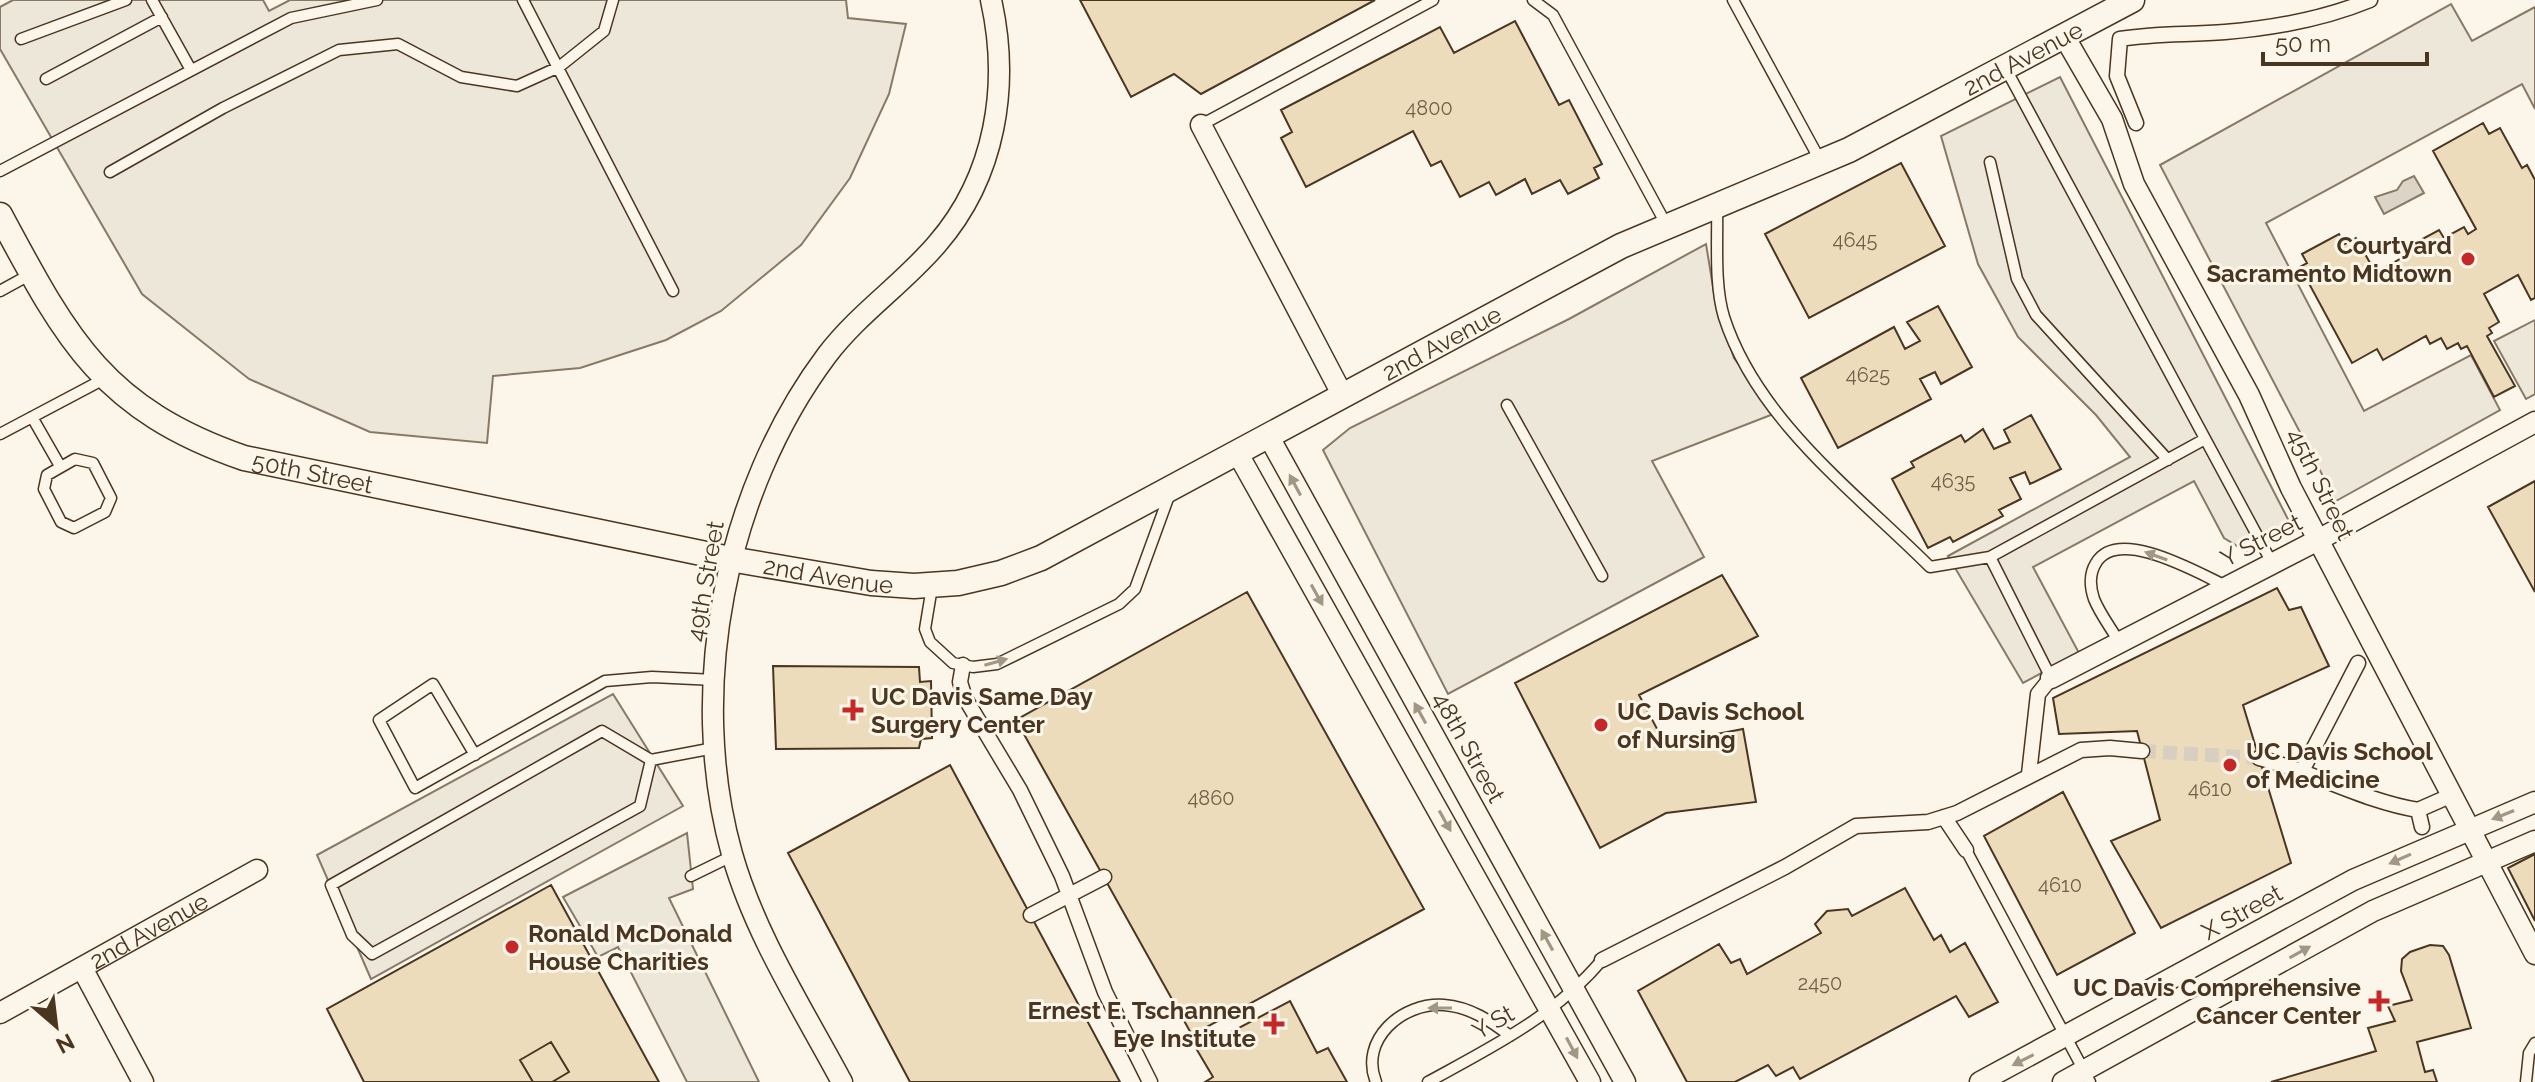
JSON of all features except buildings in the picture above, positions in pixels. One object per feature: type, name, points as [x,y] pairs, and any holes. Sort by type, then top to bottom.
[{"type":"street","name":"49th Street","points":[[835,1080],[769,945],[732,856],[721,809],[714,748],[715,680],[730,559],[756,478],[802,390],[852,326],[938,243],[971,193],[987,155],[1001,82],[998,32],[991,0]]},
{"type":"street","name":"2nd Avenue","points":[[730,559],[871,583],[932,585],[1001,573],[1041,558],[1621,246],[1821,162],[2132,0]]},
{"type":"street","points":[[2136,123],[2117,76],[2120,39],[2151,33],[2257,28],[2324,16],[2370,0]]},
{"type":"street","name":"45th Street","points":[[2064,36],[2112,119],[2134,184],[2249,395],[2318,540],[2488,859],[2535,954]]},
{"type":"street","points":[[1201,125],[1343,396]]},
{"type":"street","name":"50th Street","points":[[0,215],[31,274],[75,346],[104,379],[167,426],[244,458],[730,559]]},
{"type":"street","name":"Y Street","points":[[2051,678],[2318,540],[2535,422]]},
{"type":"street","name":"48th Street","points":[[1269,437],[1625,1082]]},
{"type":"street","points":[[1238,454],[1590,1082]]},
{"type":"street","points":[[2303,769],[2358,663]]},
{"type":"street","points":[[963,665],[960,682],[965,698],[1020,790],[1068,894],[1105,992],[1150,1082]]},
{"type":"street","points":[[2029,774],[2038,694],[2051,678]]},
{"type":"street","points":[[1602,960],[1785,867],[1856,826],[1928,822],[1944,817],[2081,750],[2110,748],[2142,751]]},
{"type":"street","points":[[2259,758],[2303,769],[2392,806],[2418,810],[2443,799]]},
{"type":"street","name":"X Street","points":[[1980,1082],[2067,1038],[2353,880],[2535,802]]},
{"type":"street","points":[[2418,810],[2422,827]]},
{"type":"street","points":[[1944,817],[1966,850]]},
{"type":"street","points":[[2063,1082],[2087,1076],[2373,911],[2535,841]]},
{"type":"street","name":"2nd Avenue","points":[[0,1013],[257,870]]},
{"type":"street","points":[[1031,915],[1104,877]]},
{"type":"street","points":[[82,968],[143,1082]]},
{"type":"lane","points":[[21,39],[126,0]]},
{"type":"lane","points":[[152,0],[191,70]]},
{"type":"lane","points":[[0,171],[291,18],[377,0]]},
{"type":"lane","points":[[523,0],[673,291]]},
{"type":"lane","points":[[110,172],[223,108],[339,50],[398,44],[461,77],[517,86],[559,67],[604,31],[613,0]]},
{"type":"lane","points":[[1201,125],[1433,0]]},
{"type":"lane","points":[[1533,0],[1553,15],[1667,226]]},
{"type":"lane","points":[[1733,0],[1821,162]]},
{"type":"lane","points":[[46,79],[162,17]]},
{"type":"lane","points":[[2005,67],[2272,563]]},
{"type":"lane","points":[[1990,162],[2017,279],[2036,315],[2168,460]]},
{"type":"lane","points":[[1717,207],[1724,316],[1756,386],[1807,446],[1930,567],[1990,557],[2205,439]]},
{"type":"lane","points":[[0,291],[31,274]]},
{"type":"lane","points":[[0,434],[104,379]]},
{"type":"lane","points":[[1507,405],[1602,576]]},
{"type":"lane","points":[[32,417],[60,466]]},
{"type":"lane","points":[[75,459],[93,463],[111,498],[105,512],[74,528],[61,522],[44,489],[47,475],[60,466],[75,459]]},
{"type":"lane","points":[[932,585],[925,629],[940,653],[963,665],[997,664],[1119,604],[1135,589],[1171,489]]},
{"type":"lane","points":[[2119,642],[2095,599],[2090,582],[2101,555],[2115,549],[2145,551],[2228,587]]},
{"type":"lane","points":[[1990,557],[2051,678]]},
{"type":"lane","points":[[475,755],[433,684],[379,720],[415,788],[475,755],[605,681],[652,677],[715,680]]},
{"type":"lane","points":[[651,760],[640,806],[372,954],[352,935],[331,885],[602,731],[651,760],[714,748]]},
{"type":"lane","points":[[1966,850],[2087,1076]]},
{"type":"lane","points":[[691,876],[732,856]]},
{"type":"lane","name":"Y St","points":[[1428,1082],[1551,1010],[1575,991],[1602,960]]},
{"type":"lane","points":[[1376,1082],[1370,1068],[1379,1034],[1409,1010],[1444,1005],[1483,1016],[1510,1036]]},
{"type":"lane","points":[[2526,1082],[2529,1053],[2535,1043]]},
{"type":"shaded area","points":[[13,0],[263,0],[269,11],[290,0],[846,0],[848,18],[906,24],[889,94],[850,178],[801,245],[721,311],[666,340],[580,368],[493,376],[487,443],[370,432],[249,379],[142,294],[0,49],[0,7]]},
{"type":"shaded area","points":[[2451,4],[2472,41],[2535,7],[2535,109],[2522,84],[2266,223],[2364,411],[2471,355],[2500,410],[2336,501],[2160,165]]},
{"type":"shaded area","points":[[2060,77],[2292,527],[2249,553],[2224,538],[2194,481],[2033,567],[2079,653],[2023,683],[1948,556],[2130,457],[2096,415],[2018,337],[1978,264],[1941,136]]},
{"type":"shaded area","points":[[2414,176],[2424,193],[2384,214],[2375,197],[2397,190],[2403,181]]},
{"type":"shaded area","points":[[1706,244],[1715,299],[1734,358],[1776,413],[1652,461],[1704,557],[1448,694],[1323,450],[1350,428],[1569,319]]},
{"type":"shaded area","points":[[2535,320],[2535,394],[2526,399],[2494,341]]},
{"type":"shaded area","points":[[613,694],[683,806],[371,979],[317,855]]},
{"type":"shaded area","points":[[687,833],[693,889],[669,898],[759,1082],[687,1082],[618,947],[598,957],[563,897]]},
{"type":"tunnel","points":[[2142,751],[2259,758]]},
{"type":"place","name":"Courtyard Sacramento Midtown","points":[[2468,259]]},
{"type":"place","name":"UC Davis Same Day Surgery Center","points":[[853,710]]},
{"type":"place","name":"UC Davis School of Nursing","points":[[1601,725]]},
{"type":"place","name":"UC Davis School of Medicine","points":[[2230,765]]},
{"type":"place","name":"Ronald McDonald House Charities","points":[[512,947]]},
{"type":"place","name":"UC Davis Comprehensive Cancer Center","points":[[2379,1001]]},
{"type":"place","name":"Ernest E. Tschannen Eye Institute","points":[[1274,1024]]}]
